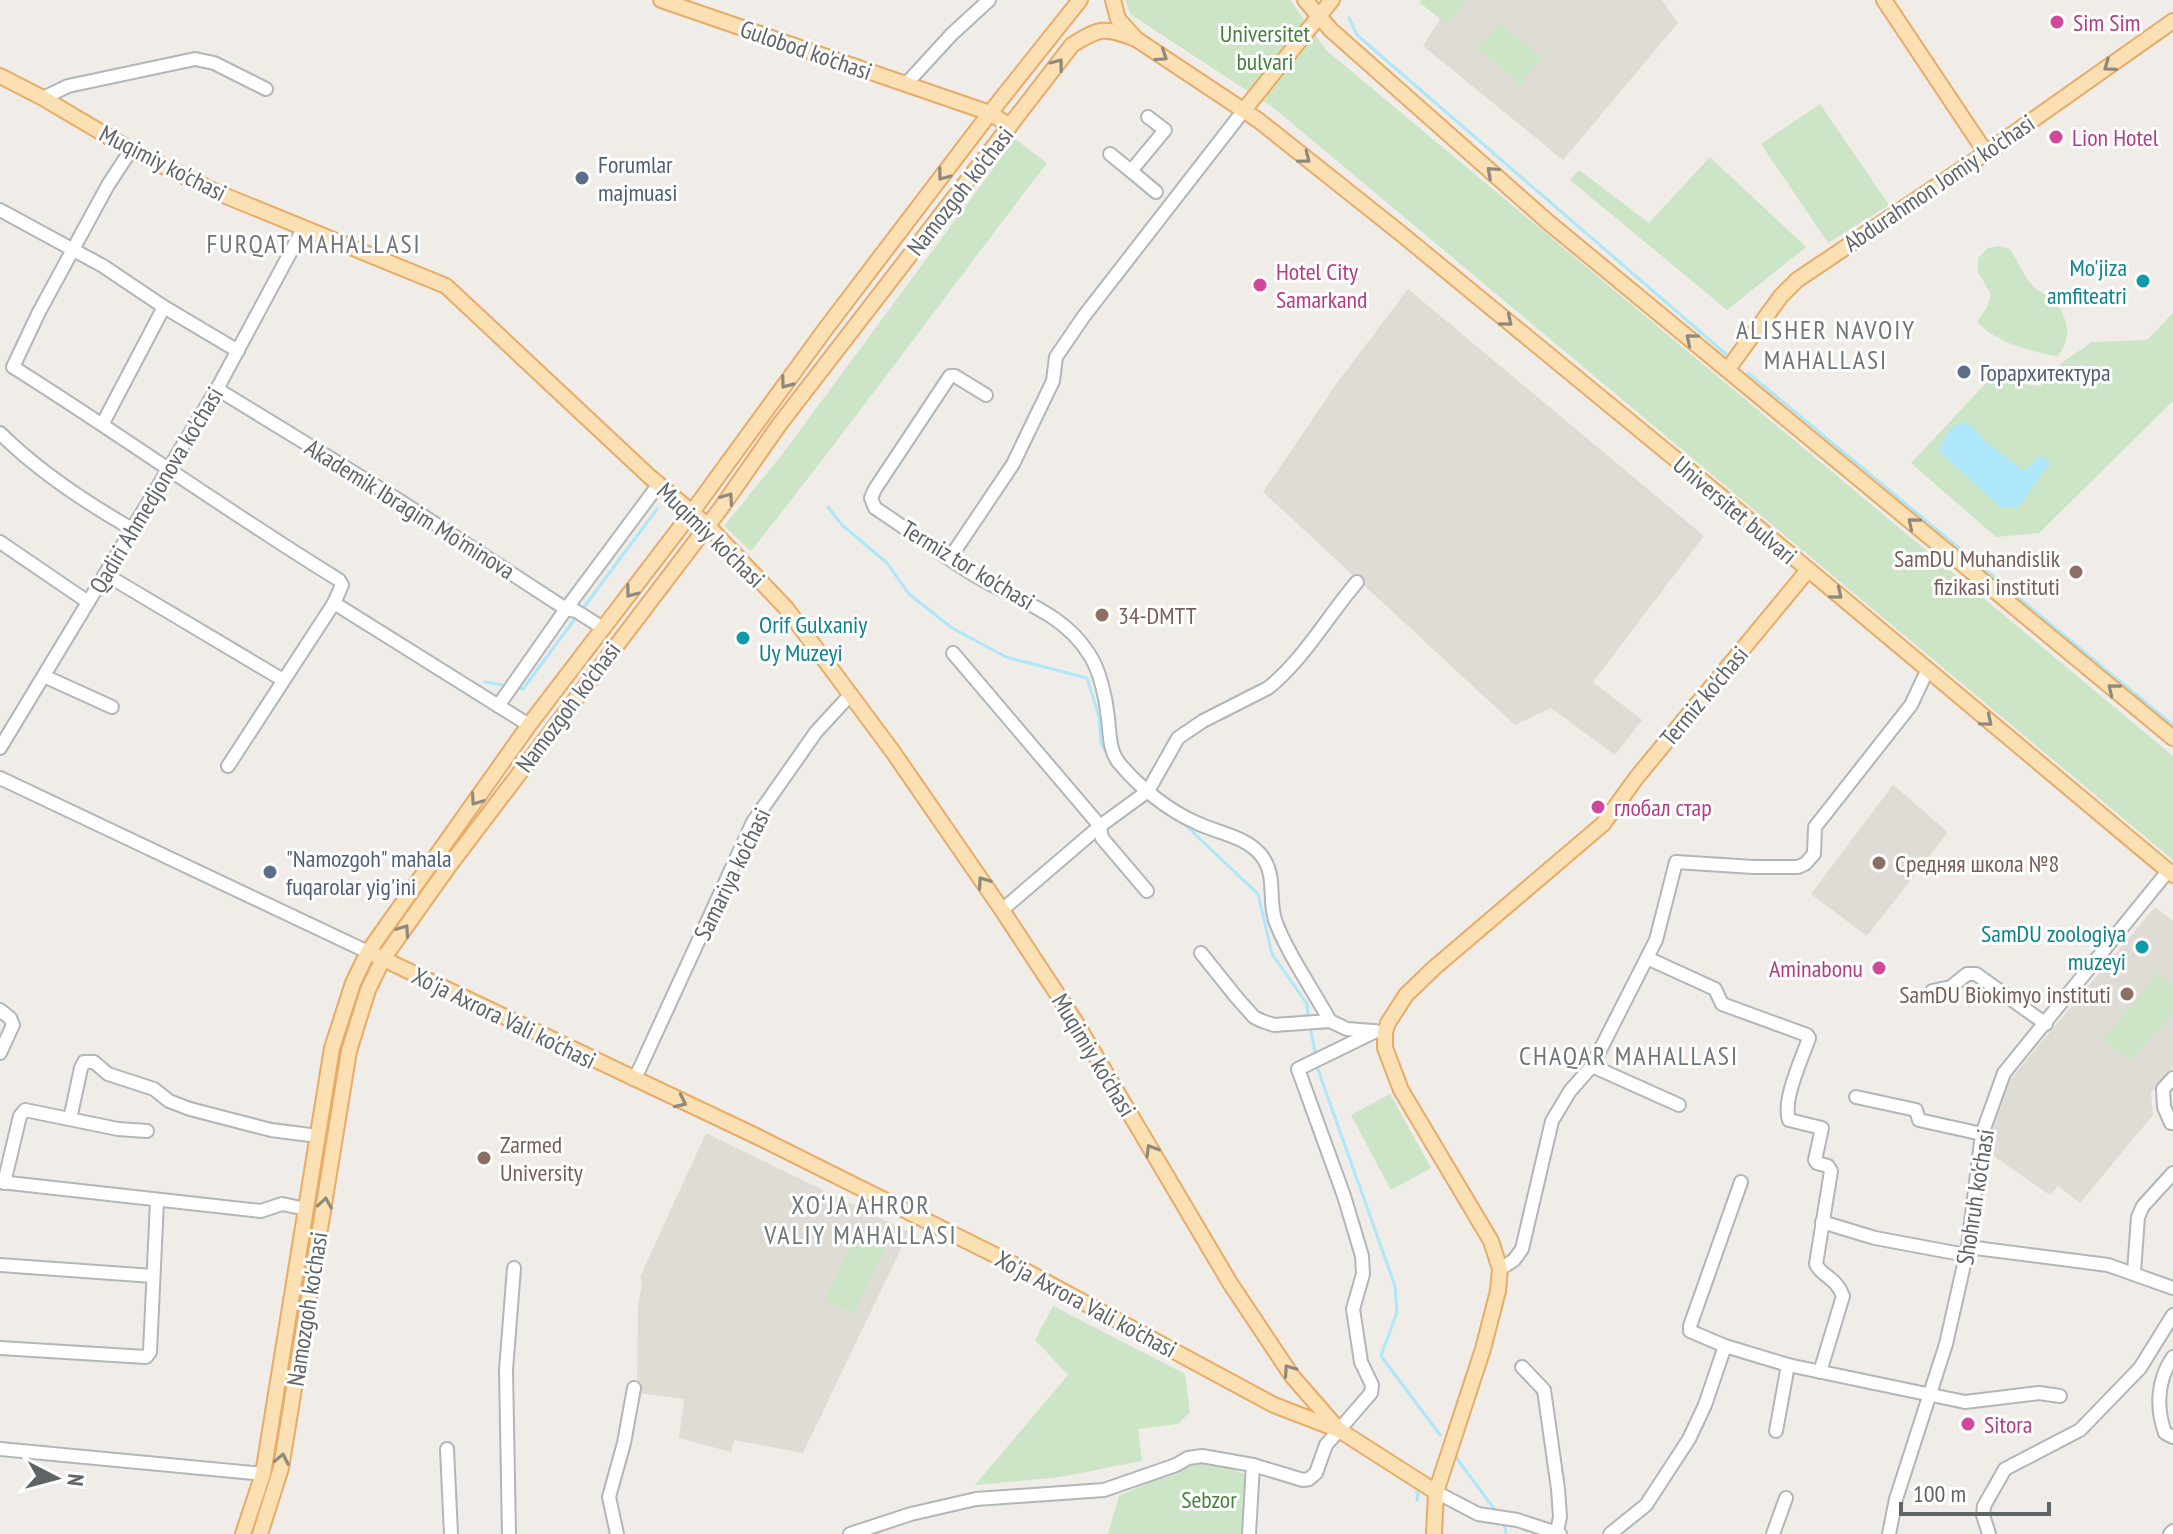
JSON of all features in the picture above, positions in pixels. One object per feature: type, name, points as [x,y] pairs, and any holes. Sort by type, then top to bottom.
[{"type":"main road","name":"Gulobod ko'chasi","points":[[661,0],[990,113],[1010,126]]},
{"type":"main road","name":"Namozgoh ko'chasi","points":[[243,1534],[263,1474],[332,1048],[353,983],[368,952],[529,725],[990,113],[1080,0]]},
{"type":"main road","name":"Universitet bulvari","points":[[1113,0],[1118,19],[1136,39],[1244,110],[1399,232],[2171,870]]},
{"type":"main road","points":[[1305,0],[1331,30],[1548,222],[2173,738]]},
{"type":"main road","points":[[1244,110],[1332,0]]},
{"type":"main road","points":[[1884,0],[1986,153]]},
{"type":"main road","name":"Abdurahmon Jomiy ko'chasi","points":[[1728,369],[1781,296],[1797,280],[1986,153],[2173,21]]},
{"type":"main road","name":"Namozgoh ko'chasi","points":[[260,1534],[281,1468],[349,1051],[368,990],[383,959],[486,815],[707,525],[779,425],[1072,45],[1089,34],[1107,28],[1136,39]]},
{"type":"main road","name":"Muqimiy ko'chasi","points":[[0,76],[131,150],[216,192],[446,286],[707,525],[786,608],[851,694],[1002,910],[1075,1021],[1230,1283],[1292,1376],[1339,1430]]},
{"type":"main road","points":[[830,324],[845,339]]},
{"type":"main road","name":"Termiz ko'chasi","points":[[1380,1032],[1399,1005],[1434,968],[1603,824],[1637,777],[1808,570]]},
{"type":"main road","name":"Xo'ja Axrora Vali ko'chasi","points":[[368,952],[756,1136],[1009,1262],[1274,1405],[1339,1430],[1436,1492]]},
{"type":"main road","points":[[1380,1032],[1401,1090],[1491,1241],[1500,1269],[1498,1291],[1486,1337],[1436,1492],[1434,1534]]},
{"type":"street","points":[[906,84],[932,54],[989,0]]},
{"type":"street","points":[[43,98],[68,86],[195,59],[214,63],[266,89]]},
{"type":"street","points":[[950,558],[1013,464],[1053,381],[1056,357],[1084,316],[1244,110]]},
{"type":"street","points":[[1131,171],[1165,130],[1148,117]]},
{"type":"street","points":[[131,150],[108,185],[39,312],[13,367],[103,423],[168,470],[339,580],[342,585],[334,603],[228,766]]},
{"type":"street","points":[[1110,154],[1156,192]]},
{"type":"street","points":[[0,210],[103,266],[238,351]]},
{"type":"street","name":"Qadiri Ahmedjonova ko'chasi","points":[[0,748],[46,677],[217,389],[304,227]]},
{"type":"street","points":[[103,423],[164,307]]},
{"type":"street","name":"Termiz tor ko'chasi","points":[[986,395],[950,376],[910,432],[871,498],[875,508],[976,576],[1025,600],[1061,623],[1082,643],[1096,668],[1108,714],[1112,752],[1118,762],[1148,791],[1196,823],[1236,837],[1261,855],[1272,881],[1274,916],[1282,938],[1330,1021]]},
{"type":"street","name":"Akademik Ibragim Mo'minova","points":[[217,389],[603,628]]},
{"type":"street","points":[[0,433],[22,455],[99,510],[132,529]]},
{"type":"street","points":[[501,701],[514,680],[575,612],[659,484]]},
{"type":"street","points":[[0,542],[88,602]]},
{"type":"street","points":[[105,574],[283,680]]},
{"type":"street","points":[[1002,910],[1100,826],[1148,791],[1178,738],[1203,721],[1268,688],[1298,662],[1331,611],[1357,582]]},
{"type":"street","points":[[334,603],[501,701],[529,725]]},
{"type":"street","points":[[953,653],[1100,826],[1102,838],[1147,891]]},
{"type":"street","points":[[1500,1269],[1514,1260],[1522,1249],[1552,1121],[1570,1091],[1592,1066],[1656,940],[1676,862],[1789,868],[1805,864],[1814,854],[1815,827],[1911,705],[1927,671]]},
{"type":"street","points":[[46,677],[112,707]]},
{"type":"street","name":"Samariya ko'chasi","points":[[633,1079],[753,822],[816,732],[851,694]]},
{"type":"street","points":[[0,778],[368,952]]},
{"type":"street","name":"Shohruh ko'chasi","points":[[1889,1534],[1896,1499],[1946,1344],[1967,1251],[1982,1134],[2004,1073],[2171,870]]},
{"type":"street","points":[[1201,953],[1254,1017],[1274,1025],[1330,1021],[1347,1029],[1380,1032]]},
{"type":"street","points":[[1647,958],[1715,989],[1722,1004],[1809,1038],[1788,1099],[1787,1117],[1822,1128],[1815,1160],[1828,1166],[1831,1171],[1817,1268],[1833,1278],[1843,1296],[1820,1372]]},
{"type":"street","points":[[1932,991],[1951,987],[1967,974],[1976,974],[2046,1024]]},
{"type":"street","points":[[0,1010],[13,1025],[0,1053]]},
{"type":"street","points":[[850,1534],[911,1514],[976,1499],[1104,1490],[1164,1470],[1188,1458],[1202,1456],[1309,1479],[1316,1473],[1326,1445],[1371,1393],[1372,1385],[1361,1362],[1353,1309],[1360,1292],[1364,1264],[1344,1196],[1298,1069],[1380,1032]]},
{"type":"street","points":[[70,1119],[81,1068],[84,1062],[94,1062],[108,1074],[154,1089],[169,1101],[190,1109],[271,1130],[318,1136]]},
{"type":"street","points":[[1592,1066],[1679,1105]]},
{"type":"street","points":[[2171,1123],[2164,1107],[2163,1089],[2173,1078]]},
{"type":"street","points":[[1856,1097],[1916,1110],[1919,1120],[1982,1134]]},
{"type":"street","points":[[147,1131],[118,1129],[25,1110],[20,1116],[2,1182],[261,1211],[282,1204],[306,1209]]},
{"type":"street","points":[[2134,1272],[2138,1217],[2143,1206],[2173,1173]]},
{"type":"street","points":[[1741,1182],[1690,1331],[1725,1346],[1788,1365],[1965,1402],[2039,1393],[2060,1396]]},
{"type":"street","points":[[0,1348],[146,1357],[150,1352],[157,1201]]},
{"type":"street","points":[[1822,1222],[1875,1238],[2108,1265],[2173,1288]]},
{"type":"street","points":[[0,1265],[153,1276]]},
{"type":"street","points":[[509,1534],[506,1370],[514,1268]]},
{"type":"street","points":[[1989,1534],[1983,1515],[1984,1506],[2005,1469],[2080,1430],[2140,1368],[2173,1315]]},
{"type":"street","points":[[1610,1534],[1646,1505],[1689,1439],[1705,1405],[1725,1346]]},
{"type":"street","points":[[2173,1357],[2159,1388],[2161,1421],[2165,1433],[2173,1437]]},
{"type":"street","points":[[1776,1431],[1788,1365]]},
{"type":"street","points":[[1436,1492],[1470,1511],[1559,1533],[1558,1489],[1544,1390],[1522,1367]]},
{"type":"street","points":[[617,1534],[609,1497],[624,1443],[634,1388]]},
{"type":"street","points":[[0,1449],[263,1474]]},
{"type":"street","points":[[447,1449],[451,1534]]},
{"type":"street","points":[[1249,1534],[1253,1465]]},
{"type":"street","points":[[1773,1534],[1786,1498]]},
{"type":"street","points":[[1505,1518],[1519,1534]]},
{"type":"shaded area","points":[[1452,0],[1662,0],[1678,23],[1563,160],[1423,46]]},
{"type":"shaded area","points":[[1408,289],[1704,536],[1593,682],[1642,720],[1615,755],[1551,708],[1515,725],[1263,492],[1337,383]]},
{"type":"shaded area","name":"Средняя школа №8","points":[[1893,785],[1948,832],[1867,936],[1811,894]]},
{"type":"shaded area","name":"SamDU Biokimyo instituti","points":[[2155,907],[2173,921],[2173,1067],[2151,1093],[2153,1115],[2080,1203],[2058,1186],[2050,1195],[1985,1150],[1989,1131],[2007,1083]]},
{"type":"shaded area","points":[[706,1133],[909,1232],[803,1453],[734,1440],[731,1452],[679,1438],[684,1399],[637,1393],[640,1277]]},
{"type":"green space","name":"Universitet bulvari","points":[[1125,0],[1290,0],[1326,50],[2173,756],[2173,860],[1275,109],[1130,14]]},
{"type":"green space","points":[[1422,0],[1465,2],[1448,25],[1420,3]]},
{"type":"green space","points":[[1499,23],[1542,57],[1520,84],[1478,48]]},
{"type":"green space","points":[[1820,104],[1889,205],[1828,243],[1761,144]]},
{"type":"green space","points":[[1015,139],[1047,163],[751,551],[724,526],[781,456]]},
{"type":"green space","points":[[1710,157],[1806,247],[1727,310],[1570,180],[1579,170],[1649,223]]},
{"type":"green space","points":[[1999,246],[2010,249],[2031,284],[2052,297],[2062,312],[2067,333],[2058,356],[2014,345],[1993,335],[1977,322],[1991,294],[1978,272],[1978,258],[1988,248]]},
{"type":"green space","points":[[2173,313],[2173,401],[2039,533],[1996,537],[1911,463],[1990,379],[2040,386],[2063,362],[2092,342],[2147,340]]},
{"type":"green space","points":[[2154,972],[2173,986],[2173,1013],[2131,1061],[2103,1040],[2152,981]]},
{"type":"green space","points":[[1390,1094],[1431,1168],[1391,1190],[1351,1115]]},
{"type":"green space","points":[[857,1232],[886,1246],[854,1314],[825,1300]]},
{"type":"green space","points":[[1053,1306],[1185,1374],[1190,1412],[1178,1424],[1138,1429],[1142,1461],[1060,1477],[975,1485],[1068,1375],[1035,1340]]},
{"type":"green space","name":"Sebzor","points":[[1196,1461],[1220,1464],[1253,1478],[1249,1534],[1108,1534],[1119,1496]]},
{"type":"water","points":[[1958,424],[1968,424],[1974,428],[1985,441],[2024,471],[2040,455],[2050,463],[2018,508],[2000,507],[1938,450],[1950,429]]},
{"type":"waterway","points":[[1349,18],[1357,35],[1727,355]]},
{"type":"waterway","points":[[1748,373],[1995,578]]},
{"type":"waterway","points":[[828,507],[842,525],[887,563],[909,594],[952,628],[1006,657],[1087,678],[1099,717],[1101,743],[1111,761]]},
{"type":"waterway","points":[[584,607],[657,509]]},
{"type":"waterway","points":[[2019,598],[2173,725]]},
{"type":"waterway","points":[[516,688],[523,689],[574,620]]},
{"type":"waterway","points":[[485,682],[509,686]]},
{"type":"waterway","points":[[1181,821],[1258,894],[1272,954],[1307,1004],[1308,1015]]},
{"type":"waterway","points":[[1311,1031],[1315,1052]]},
{"type":"waterway","points":[[1317,1067],[1395,1286],[1397,1312],[1381,1356],[1440,1435]]},
{"type":"waterway","points":[[1455,1456],[1498,1514]]},
{"type":"waterway","points":[[1416,1492],[1417,1500]]},
{"type":"waterway","points":[[1504,1524],[1506,1534]]},
{"type":"place","name":"Sim Sim","points":[[2057,22]]},
{"type":"place","name":"Lion Hotel","points":[[2056,137]]},
{"type":"place","name":"Forumlar majmuasi","points":[[582,178]]},
{"type":"place","name":"Mo'jiza amfiteatri","points":[[2143,281]]},
{"type":"place","name":"Hotel City Samarkand","points":[[1260,285]]},
{"type":"place","name":"Горархитектура","points":[[1964,372]]},
{"type":"place","name":"SamDU Muhandislik fizikasi instituti","points":[[2076,572]]},
{"type":"place","name":"34-DMTT","points":[[1102,615]]},
{"type":"place","name":"Orif Gulxaniy Uy Muzeyi","points":[[743,638]]},
{"type":"place","name":"глобал стар","points":[[1598,807]]},
{"type":"place","name":"Средняя школа №8","points":[[1879,863]]},
{"type":"place","name":"\"Namozgoh\" mahala fuqarolar yig'ini","points":[[270,872]]},
{"type":"place","name":"SamDU zoologiya muzeyi","points":[[2142,947]]},
{"type":"place","name":"Aminabonu","points":[[1879,968]]},
{"type":"place","name":"SamDU Biokimyo instituti","points":[[2127,994]]},
{"type":"place","name":"Zarmed University","points":[[484,1158]]},
{"type":"place","name":"Sitora","points":[[1968,1424]]},
{"type":"district","name":"FURQAT MAHALLASI","points":[[314,243]]},
{"type":"district","name":"ALISHER NAVOIY MAHALLASI","points":[[1826,344]]},
{"type":"district","name":"CHAQAR MAHALLASI","points":[[1629,1055]]},
{"type":"district","name":"XO‘JA AHROR VALIY MAHALLASI","points":[[861,1219]]}]
